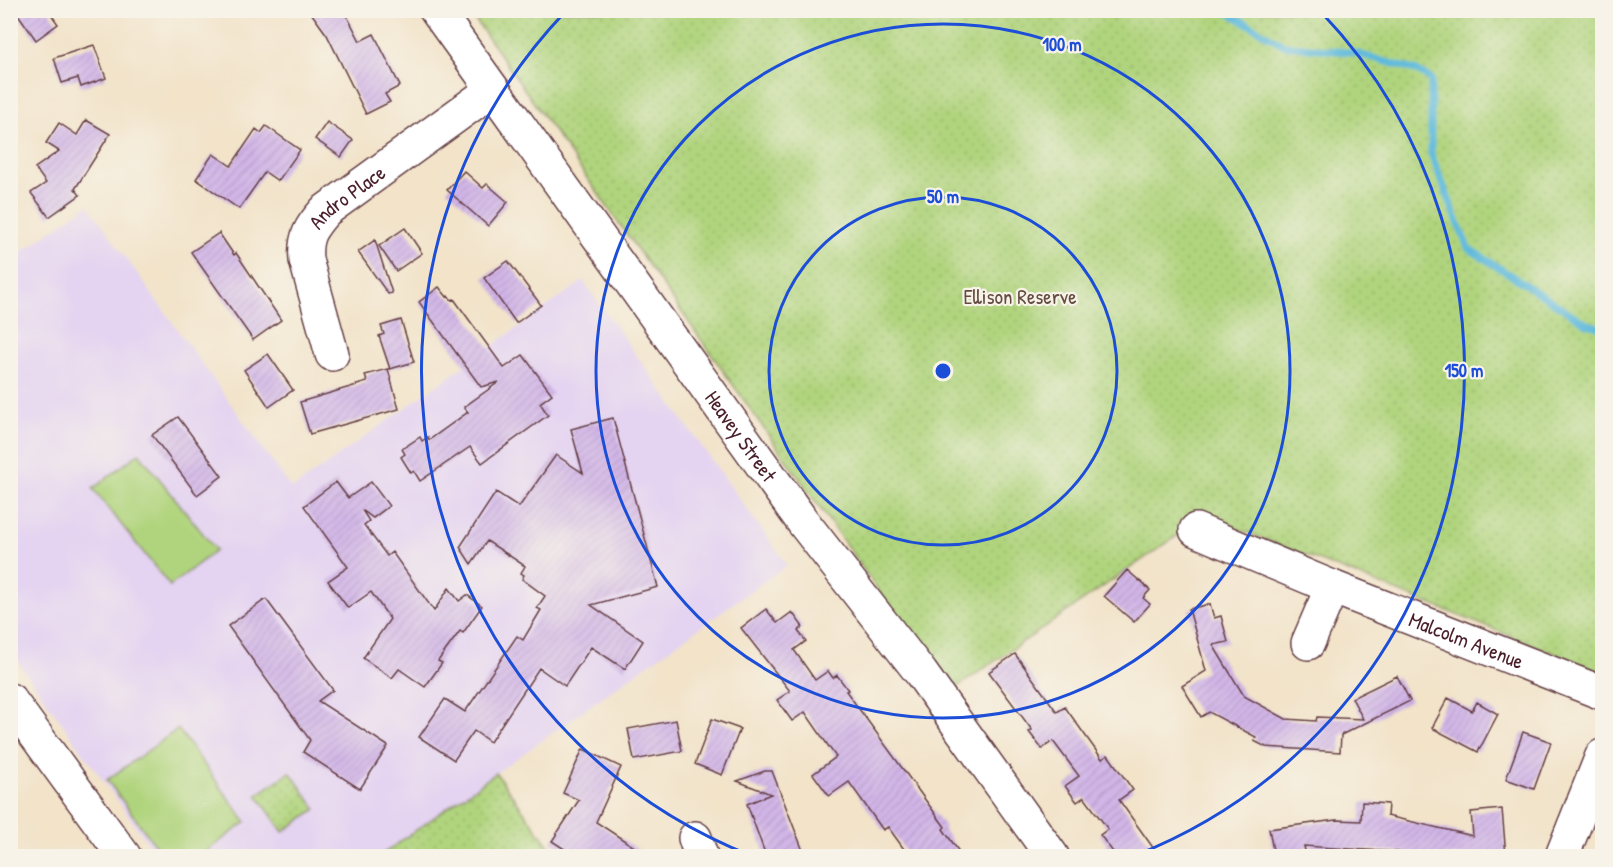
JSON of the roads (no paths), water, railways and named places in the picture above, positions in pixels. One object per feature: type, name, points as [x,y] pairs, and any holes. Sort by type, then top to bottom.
[{"type":"street","name":"Heavey Street","points":[[436,10],[803,522],[921,673],[1052,856]]},
{"type":"street","name":"Andro Place","points":[[332,354],[306,260],[305,246],[310,229],[325,211],[492,90]]},
{"type":"street","name":"Malcolm Avenue","points":[[1196,530],[1332,587],[1602,693]]},
{"type":"street","points":[[1308,643],[1332,587]]},
{"type":"street","points":[[10,700],[124,856]]},
{"type":"street","points":[[1562,856],[1602,756]]},
{"type":"waterway","points":[[1224,10],[1284,45],[1355,53],[1415,70],[1431,79],[1431,154],[1468,248],[1587,324],[1602,328]]},
{"type":"park label","name":"Ellison Reserve","points":[[1020,296]]}]
